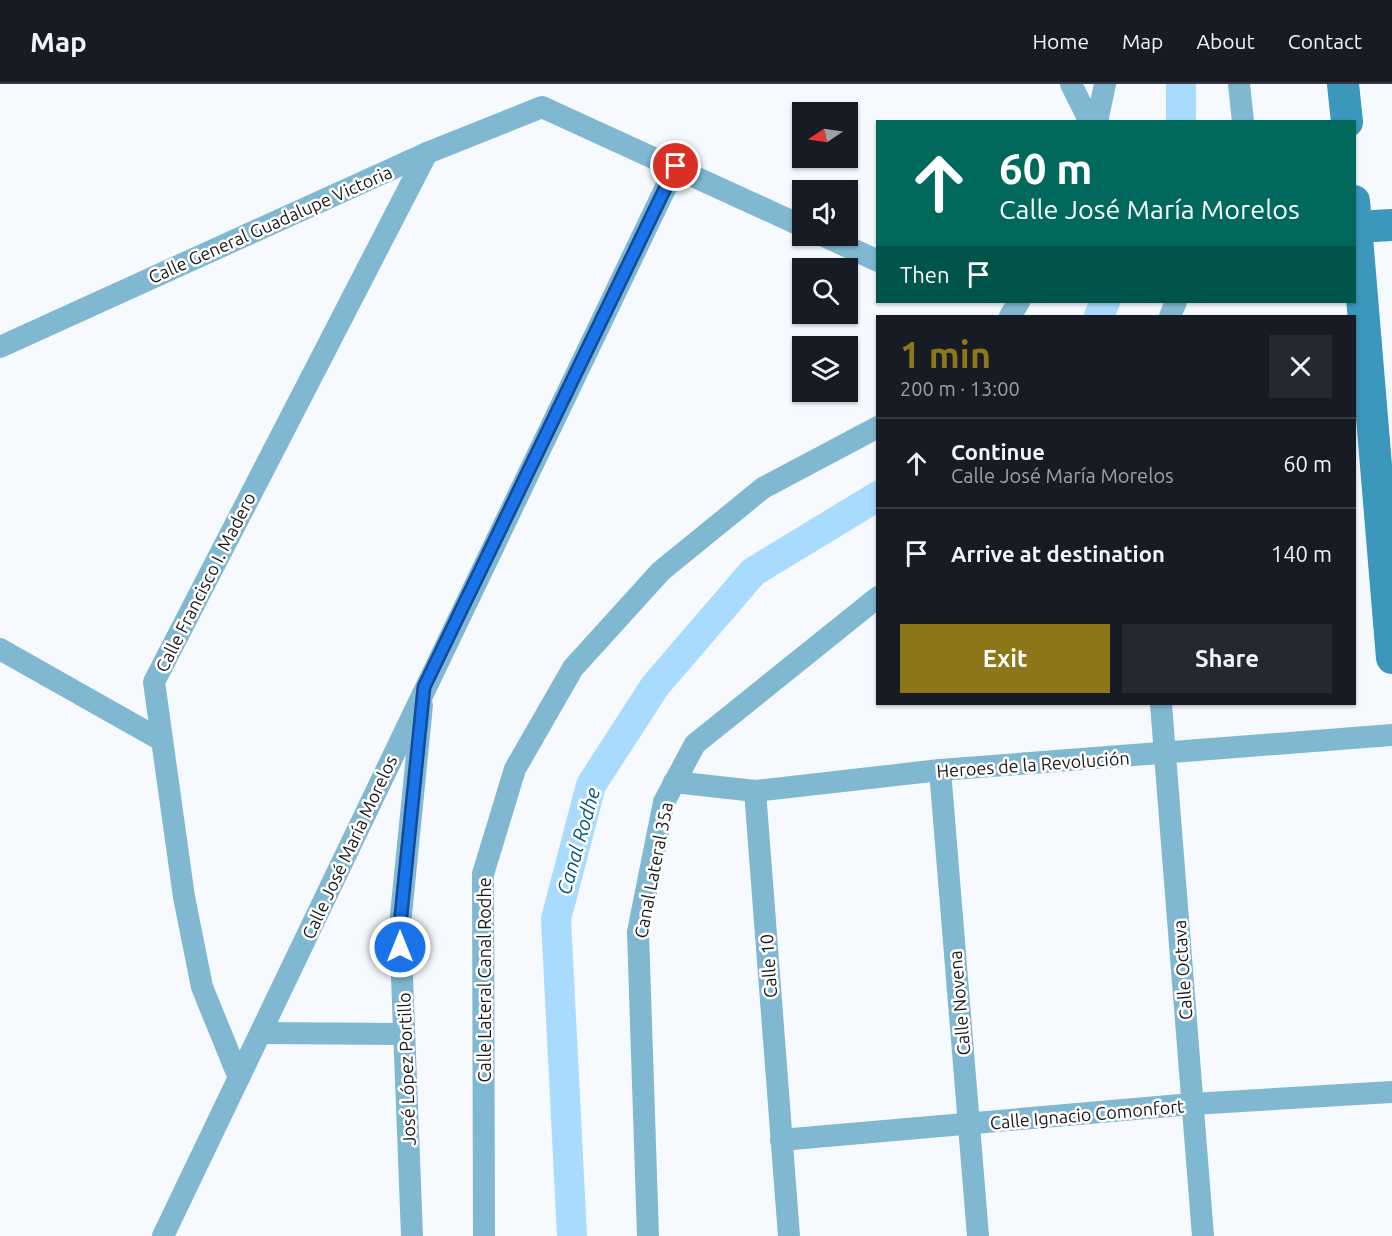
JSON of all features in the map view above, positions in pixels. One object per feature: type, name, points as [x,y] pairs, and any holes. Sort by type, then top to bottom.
[{"type":"main road","points":[[1343,84],[1347,120]]},
{"type":"main road","points":[[1392,225],[1356,214],[1379,339],[1392,658]]},
{"type":"street","points":[[1071,84],[1089,120]]},
{"type":"street","points":[[1097,120],[1105,84]]},
{"type":"street","points":[[1239,84],[1243,120]]},
{"type":"street","name":"Calle General Guadalupe Victoria","points":[[0,347],[427,153],[542,107],[676,166]]},
{"type":"street","name":"Calle Francisco I. Madero","points":[[239,1078],[202,987],[184,897],[154,682],[427,153]]},
{"type":"street","points":[[676,166],[792,220]]},
{"type":"street","name":"Calle José María Morelos","points":[[163,1236],[424,687],[676,166]]},
{"type":"street","points":[[846,246],[876,260]]},
{"type":"street","name":"Calle Lateral Canal Rodhe","points":[[484,1236],[483,874],[516,769],[573,668],[661,572],[763,488],[876,428]]},
{"type":"street","name":"Canal Lateral 35a","points":[[648,1236],[638,932],[664,802],[695,744],[876,599]]},
{"type":"street","points":[[0,648],[161,740]]},
{"type":"street","name":"José López Portillo","points":[[412,1236],[400,925],[424,687]]},
{"type":"street","name":"Calle Octava","points":[[1161,705],[1203,1236]]},
{"type":"street","name":"Heroes de la Revolución","points":[[674,782],[755,791],[939,770],[1392,735]]},
{"type":"street","name":"Calle Novena","points":[[939,770],[978,1236]]},
{"type":"street","name":"Calle 10","points":[[755,791],[789,1236]]},
{"type":"street","points":[[261,1034],[404,1034]]},
{"type":"street","name":"Calle Ignacio Comonfort","points":[[781,1140],[1192,1104],[1392,1092]]},
{"type":"waterway","name":"Canal Rodhe","points":[[1181,84],[1181,120]]},
{"type":"waterway","name":"Canal Rodhe","points":[[1099,315],[1105,303]]},
{"type":"waterway","name":"Canal Rodhe","points":[[572,1236],[556,919],[591,785],[655,686],[753,572],[876,497]]},
{"type":"route","points":[[400,947],[400,925],[424,687],[676,166]]}]
